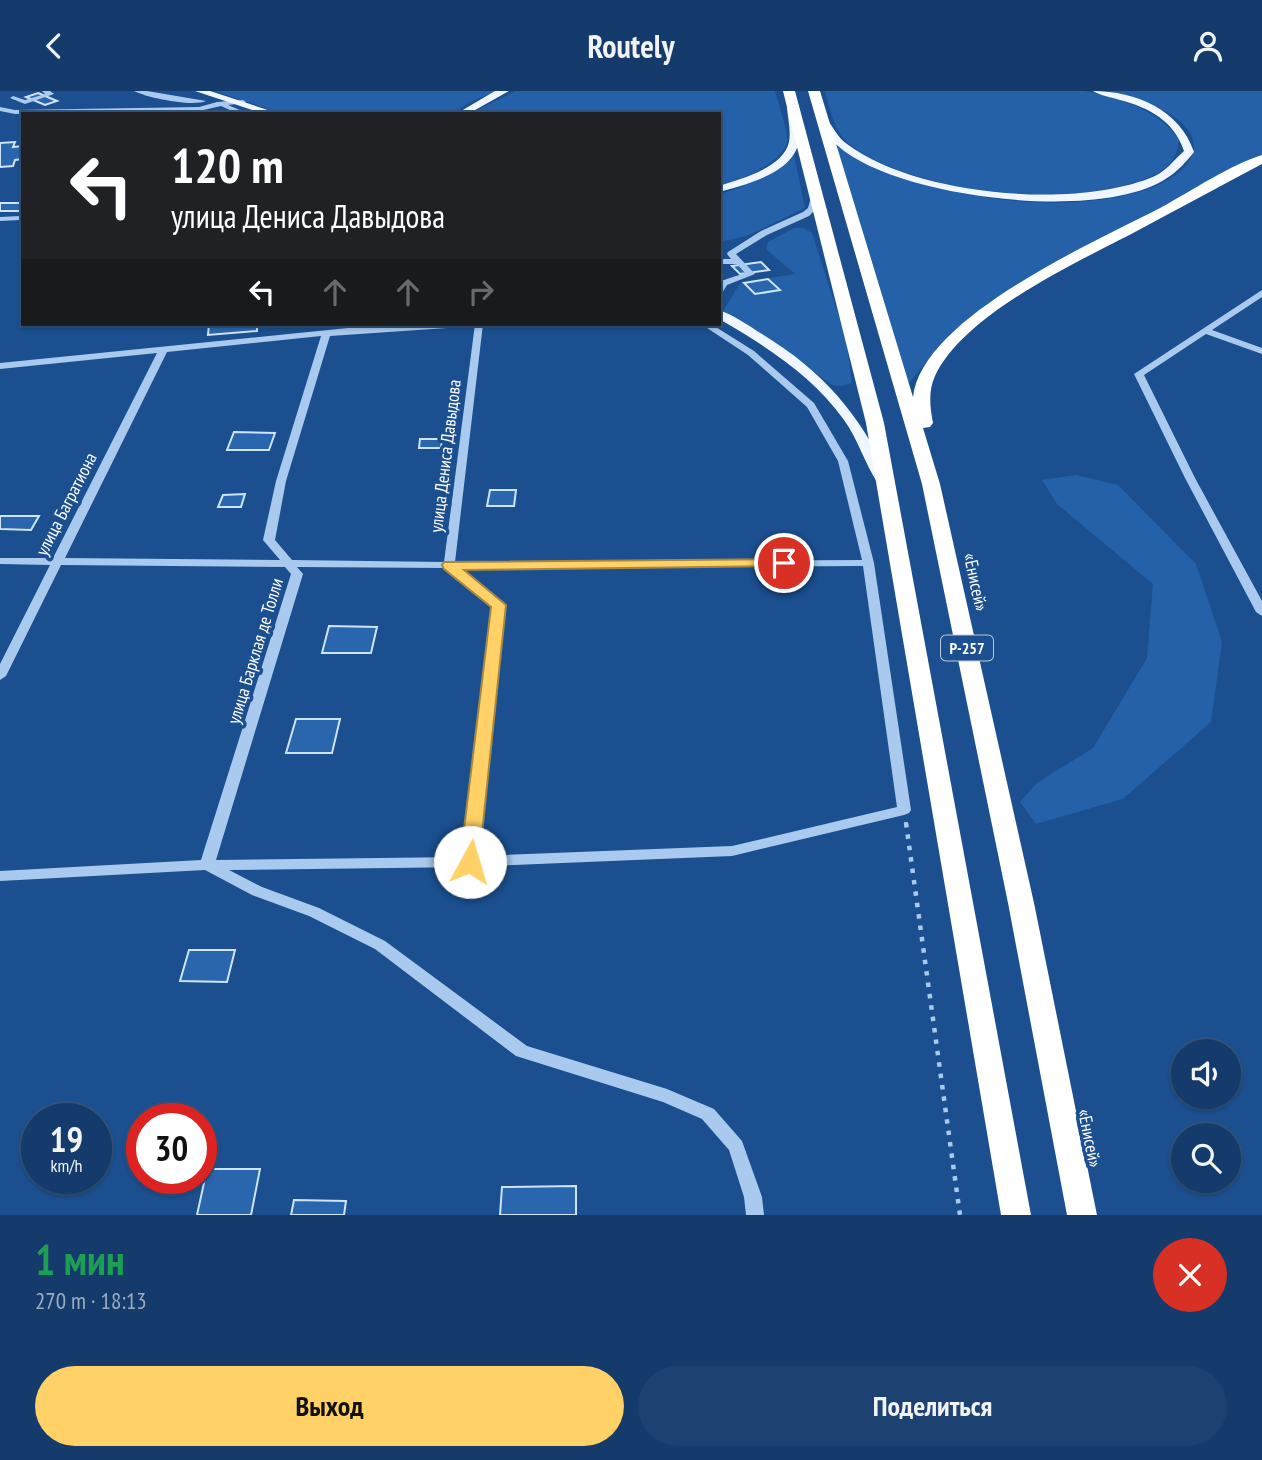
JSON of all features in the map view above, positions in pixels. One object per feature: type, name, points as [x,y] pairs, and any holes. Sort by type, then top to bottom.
[{"type":"highway","name":"«Енисей»","points":[[814,91],[931,484],[1018,889],[1082,1215]]},
{"type":"highway","name":"Р-257","points":[[790,98],[875,423],[1016,1215]]},
{"type":"highway","points":[[931,484],[920,396],[928,373],[946,347],[974,323],[1061,265],[1262,159]]},
{"type":"main road","points":[[464,112],[479,101],[504,91]]},
{"type":"main road","points":[[823,121],[841,144],[894,172],[977,193],[1023,198],[1106,195],[1139,187],[1180,166],[1189,152],[1186,138],[1174,123],[1156,109],[1098,91]]},
{"type":"main road","points":[[202,96],[243,102],[270,112]]},
{"type":"main road","points":[[721,188],[754,178],[787,155],[794,145],[790,98]]},
{"type":"main road","points":[[721,315],[789,358],[828,391],[863,438],[889,495]]},
{"type":"street","points":[[13,98],[38,91]]},
{"type":"street","points":[[0,93],[25,102],[51,95],[44,91]]},
{"type":"street","points":[[137,91],[187,101],[202,96],[200,112]]},
{"type":"street","points":[[173,112],[200,112],[217,99],[242,112]]},
{"type":"street","points":[[0,109],[21,113]]},
{"type":"street","points":[[721,288],[724,283],[751,274],[731,254],[764,233],[806,215],[812,209],[815,196]]},
{"type":"street","points":[[0,219],[17,218]]},
{"type":"street","points":[[721,261],[740,262]]},
{"type":"street","points":[[1262,293],[1139,374],[1190,478],[1262,612]]},
{"type":"street","points":[[0,366],[326,334],[349,328],[405,326]]},
{"type":"street","name":"улица Дениса Давыдова","points":[[449,565],[479,326]]},
{"type":"street","points":[[0,877],[207,865],[470,862],[732,851],[904,810],[868,563],[843,461],[811,405],[751,353],[708,326]]},
{"type":"street","points":[[1205,330],[1262,351]]},
{"type":"street","name":"улица Барклая де Толли","points":[[207,865],[297,574],[270,540],[281,481],[326,334]]},
{"type":"street","name":"улица Багратиона","points":[[0,676],[164,349]]},
{"type":"street","points":[[0,561],[449,565],[868,563]]},
{"type":"street","points":[[449,565],[499,605],[470,862]]},
{"type":"street","points":[[207,865],[257,891],[314,912],[380,945],[522,1051],[667,1097],[708,1114],[736,1146],[753,1197],[755,1215]]},
{"type":"path","points":[[904,810],[960,1215]]},
{"type":"shaded area","points":[[214,91],[497,91],[468,103],[456,112],[278,112]]},
{"type":"shaded area","points":[[516,91],[775,91],[787,141],[784,149],[769,163],[748,176],[721,186],[721,112],[473,112]]},
{"type":"shaded area","points":[[825,91],[1085,91],[1112,97],[1148,112],[1179,138],[1174,157],[1163,170],[1129,184],[1099,191],[1063,194],[985,191],[909,174],[876,160],[849,144],[836,127]]},
{"type":"shaded area","points":[[1108,91],[1262,91],[1262,155],[968,321],[941,345],[908,384],[836,149],[838,146],[869,164],[946,190],[1032,202],[1113,198],[1148,189],[1179,172],[1193,152],[1193,140],[1188,129],[1176,118],[1158,108]]},
{"type":"shaded area","points":[[794,155],[805,208],[747,236],[721,242],[721,193],[759,179]]},
{"type":"shaded area","points":[[794,228],[803,228],[812,233],[846,339],[852,383],[832,385],[796,358],[723,311],[741,282],[795,274],[766,249],[768,242]]},
{"type":"shaded area","points":[[1076,475],[1118,485],[1196,564],[1222,642],[1211,722],[1123,799],[1036,824],[1020,802],[1037,783],[1093,748],[1147,658],[1153,584],[1057,504],[1042,480]]},
{"type":"building","points":[[38,93],[57,101],[45,105],[26,97]]},
{"type":"building","points":[[15,142],[13,147],[21,146],[21,159],[15,160],[13,166],[0,167],[0,143]]},
{"type":"building","points":[[0,203],[21,203],[21,211],[0,211]]},
{"type":"building","points":[[761,262],[769,270],[740,274],[732,266]]},
{"type":"building","points":[[768,279],[780,290],[755,294],[744,283]]},
{"type":"building","points":[[209,326],[257,326],[257,331],[208,335]]},
{"type":"building","points":[[234,432],[275,433],[269,450],[227,450]]},
{"type":"building","points":[[420,439],[442,439],[441,448],[419,448]]},
{"type":"building","points":[[490,490],[516,490],[514,506],[487,506]]},
{"type":"building","points":[[245,494],[241,507],[218,507],[223,495]]},
{"type":"building","points":[[0,516],[39,516],[31,530],[0,529]]},
{"type":"building","points":[[329,626],[377,627],[371,653],[322,653]]},
{"type":"building","points":[[296,719],[340,719],[332,753],[286,753]]},
{"type":"building","points":[[189,950],[235,950],[227,982],[180,981]]},
{"type":"building","points":[[217,1169],[260,1169],[251,1215],[197,1215],[202,1194],[217,1194]]},
{"type":"building","points":[[576,1186],[576,1215],[500,1215],[502,1187]]},
{"type":"building","points":[[294,1200],[346,1201],[344,1215],[291,1215]]},
{"type":"route","points":[[470,862],[499,605],[449,565],[784,563]]}]
